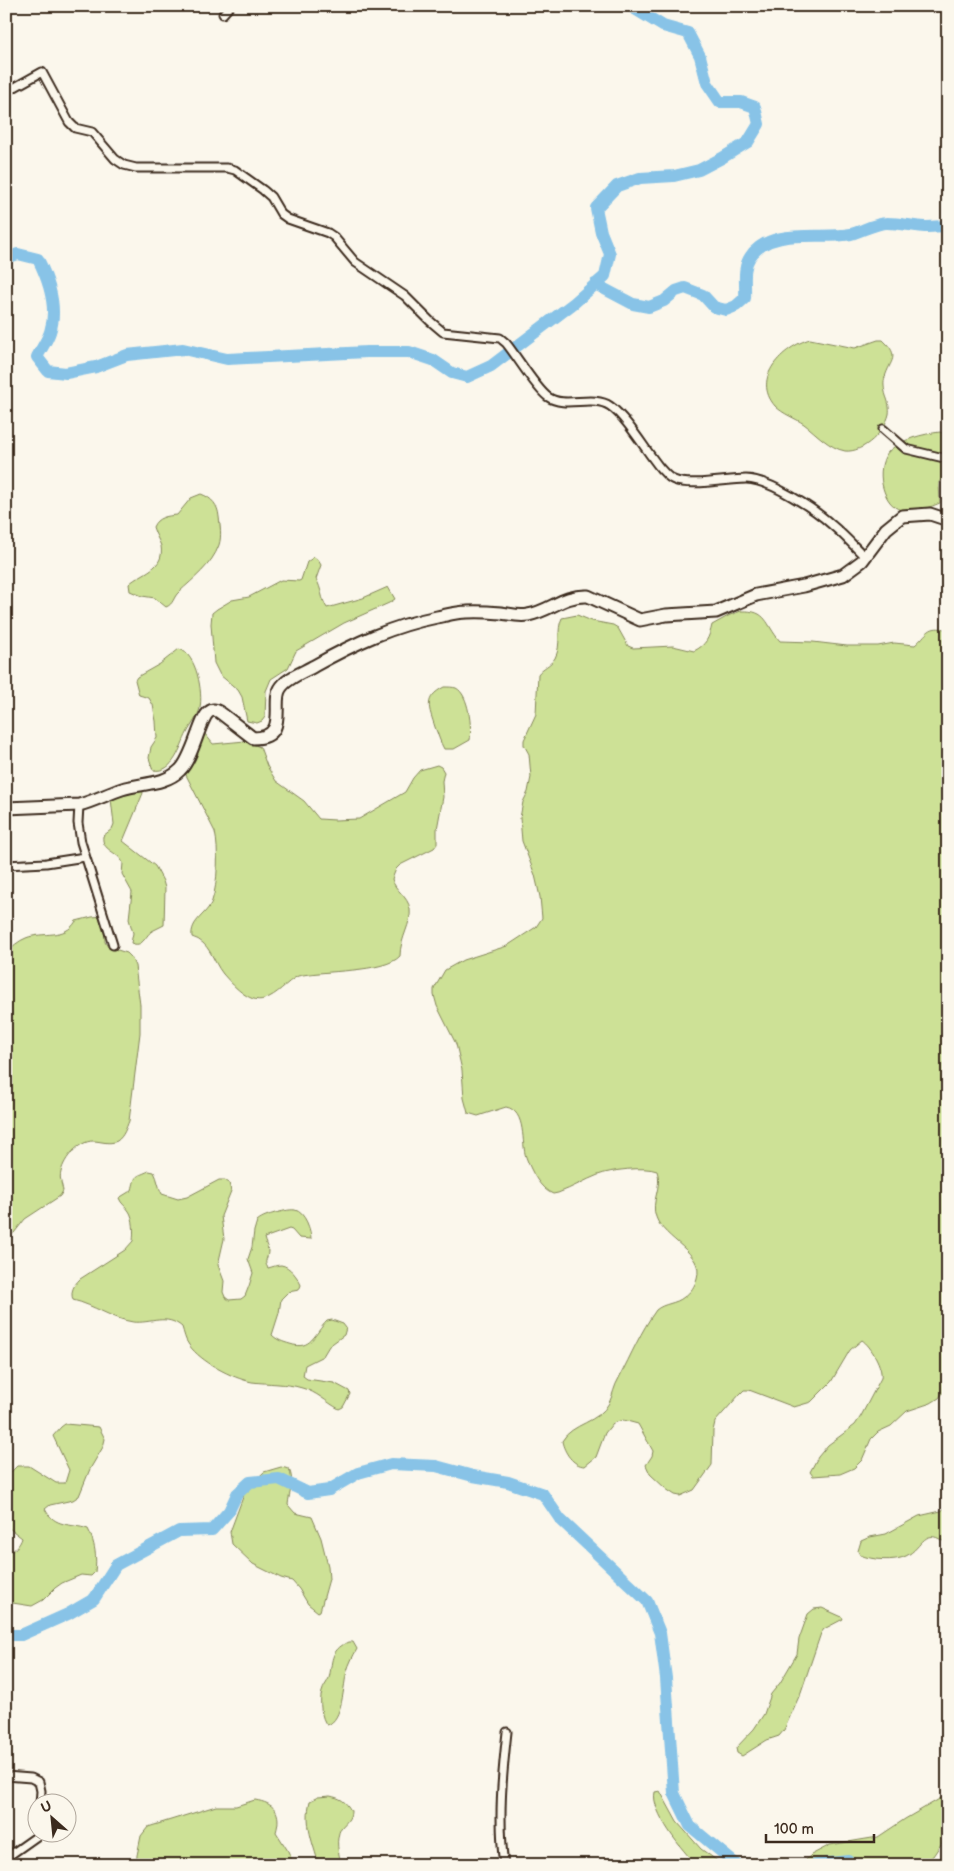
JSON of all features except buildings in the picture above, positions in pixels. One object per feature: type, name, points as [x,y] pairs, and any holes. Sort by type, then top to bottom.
[{"type":"main road","points":[[6,808],[79,805],[124,788],[165,780],[180,771],[189,758],[206,715],[213,710],[217,710],[253,738],[265,736],[271,731],[276,722],[277,695],[282,685],[370,636],[397,626],[466,612],[526,616],[537,613],[570,597],[581,596],[588,596],[640,620],[666,615],[716,612],[756,595],[804,586],[843,575],[857,566],[892,522],[902,516],[930,514],[948,520]]},
{"type":"street","points":[[223,14],[230,6]]},
{"type":"street","points":[[6,92],[42,72],[69,122],[75,128],[92,132],[115,159],[124,165],[136,168],[227,168],[235,170],[271,197],[281,214],[288,219],[328,233],[334,237],[355,262],[406,296],[430,321],[444,332],[500,338],[506,343],[548,398],[561,403],[573,401],[599,402],[610,405],[672,480],[683,482],[750,479],[765,483],[782,491],[831,523],[865,557]]},
{"type":"street","points":[[883,429],[906,449],[948,459]]},
{"type":"street","points":[[79,805],[78,823],[85,857],[113,945]]},
{"type":"street","points":[[6,865],[46,863],[85,857]]},
{"type":"street","points":[[504,1865],[501,1838],[501,1788],[507,1732]]},
{"type":"street","points":[[6,1776],[31,1778],[39,1782],[41,1794]]},
{"type":"street","points":[[6,1858],[28,1842]]},
{"type":"green space","points":[[810,339],[855,348],[883,340],[892,351],[893,358],[884,384],[889,414],[887,421],[878,434],[866,445],[852,451],[845,451],[834,447],[804,424],[778,409],[769,395],[768,375],[773,365],[790,349]]},
{"type":"green space","points":[[940,432],[948,435],[948,479],[943,478],[939,482],[940,503],[924,509],[900,510],[890,502],[883,488],[881,472],[885,457],[889,451],[906,440]]},
{"type":"green space","points":[[201,494],[214,502],[218,513],[220,542],[212,559],[177,594],[171,604],[166,607],[155,598],[142,596],[130,591],[129,584],[151,569],[160,560],[161,546],[153,527],[157,521],[177,515],[191,498]]},
{"type":"green space","points":[[314,557],[321,565],[316,579],[327,608],[363,598],[388,587],[395,599],[344,623],[296,651],[288,668],[271,679],[266,691],[265,717],[257,723],[247,721],[242,697],[238,690],[220,675],[214,663],[212,613],[232,600],[249,597],[281,580],[301,580],[307,562]]},
{"type":"green space","points":[[741,611],[756,613],[765,619],[780,641],[847,646],[878,646],[894,643],[915,645],[932,629],[941,628],[948,630],[948,1386],[939,1398],[931,1403],[907,1411],[891,1426],[878,1432],[871,1439],[862,1460],[854,1468],[840,1474],[813,1476],[810,1472],[818,1457],[828,1445],[855,1425],[881,1378],[876,1357],[862,1340],[850,1350],[831,1382],[811,1402],[794,1407],[749,1390],[744,1390],[715,1422],[712,1465],[694,1490],[680,1496],[666,1489],[650,1474],[646,1465],[653,1451],[638,1424],[623,1420],[613,1423],[605,1433],[596,1457],[585,1466],[577,1464],[570,1458],[562,1441],[572,1430],[605,1410],[636,1343],[656,1310],[684,1297],[691,1291],[696,1281],[698,1269],[695,1261],[666,1232],[656,1217],[654,1206],[659,1182],[657,1171],[628,1169],[611,1172],[598,1175],[558,1193],[548,1192],[533,1174],[525,1151],[520,1121],[513,1110],[506,1107],[478,1116],[468,1113],[456,1044],[437,1006],[434,989],[445,970],[463,960],[507,946],[536,927],[542,918],[535,875],[522,841],[520,818],[531,777],[529,754],[524,745],[524,740],[536,714],[538,674],[555,658],[562,618],[577,615],[592,621],[613,625],[618,628],[628,646],[633,648],[673,646],[694,651],[706,641],[712,625]]},
{"type":"green space","points":[[179,649],[185,652],[194,666],[201,693],[200,708],[175,758],[166,768],[153,770],[149,758],[151,747],[157,738],[153,705],[149,698],[139,695],[135,680]]},
{"type":"green space","points":[[444,687],[456,688],[460,691],[469,712],[470,740],[454,749],[444,749],[435,727],[429,704],[433,695]]},
{"type":"green space","points":[[205,734],[213,744],[245,741],[260,747],[267,766],[276,781],[304,801],[319,819],[359,819],[405,792],[420,770],[437,765],[441,767],[444,772],[442,781],[443,797],[437,829],[437,844],[434,848],[400,865],[392,879],[409,904],[410,909],[400,956],[381,965],[367,968],[298,976],[274,995],[258,1000],[241,992],[223,974],[207,947],[198,939],[192,937],[192,931],[196,922],[210,906],[217,876],[215,832],[184,771],[199,741]]},
{"type":"green space","points":[[142,790],[143,793],[123,841],[155,866],[163,881],[165,888],[164,925],[152,931],[141,943],[135,944],[131,943],[133,933],[129,919],[132,892],[122,874],[123,863],[121,859],[107,848],[103,841],[103,836],[112,829],[114,824],[111,799]]},
{"type":"green space","points":[[104,916],[105,942],[108,947],[127,953],[135,966],[140,1005],[140,1033],[129,1121],[123,1134],[117,1141],[111,1143],[88,1142],[73,1151],[65,1161],[61,1172],[60,1179],[63,1191],[60,1196],[25,1219],[14,1233],[6,1236],[6,951],[26,938],[60,933],[66,931],[76,921]]},
{"type":"green space","points":[[149,1171],[154,1172],[162,1194],[178,1199],[187,1197],[219,1180],[225,1180],[229,1183],[231,1191],[221,1216],[224,1239],[218,1265],[224,1281],[223,1292],[229,1300],[241,1299],[245,1296],[249,1286],[253,1273],[248,1259],[257,1221],[266,1216],[288,1210],[299,1211],[302,1214],[309,1226],[311,1239],[299,1238],[289,1229],[264,1238],[268,1249],[266,1262],[268,1268],[279,1265],[288,1268],[301,1285],[299,1290],[288,1292],[281,1299],[272,1335],[278,1340],[297,1346],[312,1340],[327,1321],[332,1320],[343,1324],[346,1328],[344,1335],[329,1346],[323,1356],[305,1365],[303,1376],[307,1379],[334,1383],[349,1391],[350,1394],[343,1407],[339,1409],[317,1395],[296,1386],[252,1382],[226,1373],[194,1351],[186,1341],[182,1327],[176,1323],[164,1320],[133,1322],[73,1300],[73,1288],[80,1279],[125,1250],[133,1241],[132,1218],[119,1198],[132,1190],[136,1178]]},
{"type":"green space","points":[[65,1424],[99,1427],[105,1439],[103,1447],[90,1469],[79,1496],[73,1500],[50,1505],[45,1509],[58,1522],[88,1529],[95,1550],[95,1572],[91,1576],[81,1575],[62,1583],[43,1600],[32,1606],[6,1602],[6,1552],[16,1548],[22,1538],[9,1528],[6,1523],[6,1480],[17,1466],[29,1466],[56,1483],[65,1483],[69,1470],[53,1436]]},
{"type":"green space","points":[[281,1467],[289,1469],[291,1474],[292,1483],[288,1505],[295,1513],[312,1517],[321,1538],[328,1566],[329,1579],[320,1611],[318,1612],[308,1604],[292,1581],[281,1578],[253,1564],[232,1544],[230,1532],[246,1489],[264,1472]]},
{"type":"green space","points":[[948,1506],[948,1545],[940,1539],[929,1537],[912,1552],[901,1558],[883,1560],[860,1555],[858,1551],[861,1541],[886,1534],[919,1516],[941,1511]]},
{"type":"green space","points":[[822,1608],[843,1619],[824,1629],[821,1633],[801,1692],[784,1730],[779,1736],[767,1740],[742,1756],[737,1753],[736,1748],[754,1729],[764,1714],[771,1694],[780,1683],[797,1654],[799,1639],[808,1614],[814,1609]]},
{"type":"green space","points":[[353,1642],[357,1649],[347,1671],[339,1710],[332,1722],[327,1725],[322,1714],[321,1695],[329,1678],[335,1653],[342,1645]]},
{"type":"green space","points":[[660,1791],[677,1822],[701,1849],[723,1865],[697,1865],[684,1851],[669,1831],[657,1810],[655,1792]]},
{"type":"green space","points":[[948,1794],[948,1834],[933,1856],[921,1865],[801,1865],[811,1855],[830,1845],[878,1837]]},
{"type":"green space","points":[[330,1796],[342,1800],[351,1811],[338,1837],[338,1851],[342,1865],[319,1865],[309,1826],[308,1809],[310,1801],[318,1797]]},
{"type":"green space","points":[[255,1800],[267,1803],[275,1810],[278,1819],[276,1832],[294,1865],[135,1865],[141,1836],[148,1827],[216,1806],[236,1806]]},
{"type":"waterway","points":[[6,258],[18,254],[38,259],[46,276],[53,304],[53,314],[49,335],[37,357],[48,371],[66,373],[96,367],[127,355],[183,349],[227,359],[367,352],[409,352],[433,360],[452,373],[467,377],[491,366],[574,303],[605,276],[610,254],[601,232],[596,208],[617,186],[640,178],[674,176],[699,170],[748,142],[759,124],[755,107],[741,102],[720,102],[707,83],[700,56],[688,33],[663,26],[630,6]]},
{"type":"waterway","points":[[595,284],[633,304],[649,307],[664,301],[676,291],[685,288],[703,295],[714,307],[726,310],[736,306],[745,298],[746,266],[750,257],[759,247],[770,241],[797,236],[851,234],[882,223],[925,227],[948,226]]},
{"type":"waterway","points":[[6,1635],[21,1635],[68,1614],[94,1599],[116,1565],[179,1531],[212,1530],[229,1511],[237,1494],[250,1482],[279,1479],[308,1493],[329,1490],[358,1473],[391,1464],[436,1466],[473,1476],[508,1482],[543,1494],[560,1519],[647,1601],[660,1633],[666,1678],[674,1793],[690,1826],[737,1865]]},
{"type":"waterway","points":[[815,1865],[848,1861],[854,1865]]}]
